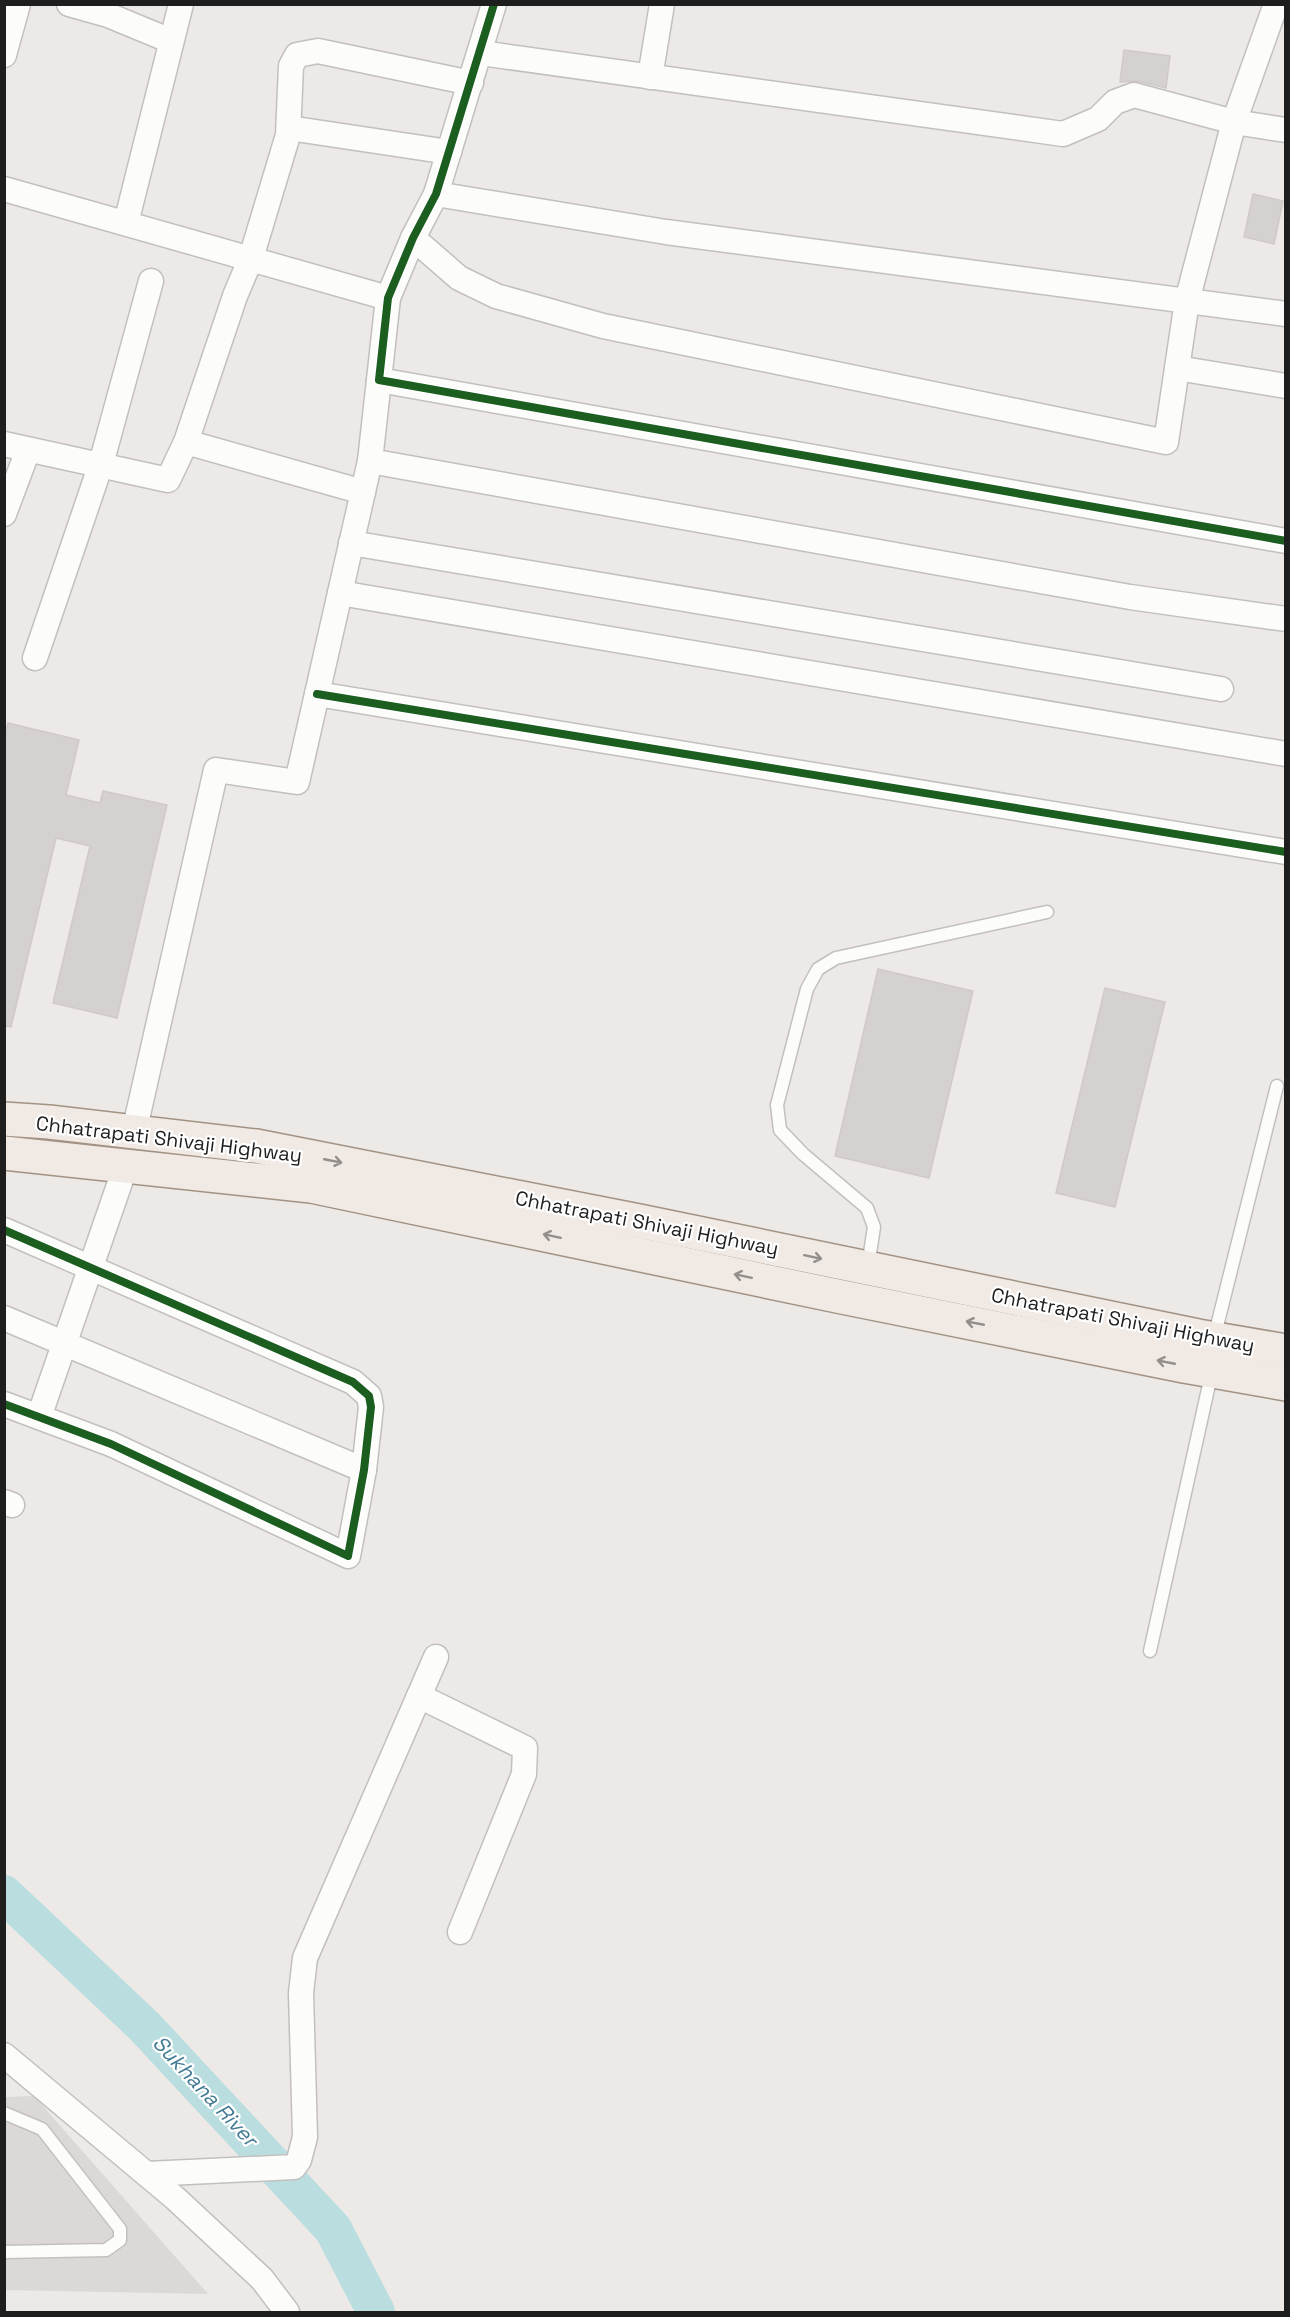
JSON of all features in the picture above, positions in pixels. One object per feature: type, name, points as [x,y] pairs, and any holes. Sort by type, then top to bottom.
[{"type":"main road","name":"Chhatrapati Shivaji Highway","points":[[4,1119],[49,1122],[256,1146],[868,1268],[1213,1355],[1286,1384]]},
{"type":"main road","name":"Chhatrapati Shivaji Highway","points":[[4,1153],[311,1186],[1213,1355],[1286,1352]]},
{"type":"street","points":[[4,56],[18,4]]},
{"type":"street","points":[[69,4],[108,15],[171,41]]},
{"type":"street","points":[[126,223],[181,4]]},
{"type":"street","points":[[134,1132],[216,770],[297,782],[370,462],[387,298],[413,238],[436,194],[481,53],[494,4]]},
{"type":"street","points":[[650,77],[662,4]]},
{"type":"street","points":[[413,238],[459,279],[496,296],[603,326],[1166,442],[1187,301],[1234,122],[1276,4]]},
{"type":"street","points":[[4,444],[168,480],[186,442],[235,296],[251,258],[288,135],[291,66],[297,55],[318,51],[471,83]]},
{"type":"street","points":[[481,53],[1063,134],[1098,119],[1115,102],[1134,95],[1234,122],[1286,130]]},
{"type":"street","points":[[289,128],[449,152]]},
{"type":"street","points":[[4,189],[387,298]]},
{"type":"street","points":[[436,194],[666,232],[1286,314]]},
{"type":"street","points":[[35,658],[101,464],[151,281]]},
{"type":"street","points":[[1177,368],[1286,387]]},
{"type":"street","points":[[379,380],[1286,541]]},
{"type":"street","points":[[186,442],[363,492]]},
{"type":"street","points":[[4,514],[28,450]]},
{"type":"street","points":[[370,462],[1130,597],[1286,619]]},
{"type":"street","points":[[351,543],[1221,689]]},
{"type":"street","points":[[340,594],[1286,754]]},
{"type":"street","points":[[317,694],[1286,852]]},
{"type":"street","points":[[39,1417],[126,1165]]},
{"type":"street","points":[[4,1230],[354,1382],[369,1396],[371,1407],[364,1470],[348,1556],[111,1444],[4,1404]]},
{"type":"street","points":[[4,1318],[364,1470]]},
{"type":"street","points":[[147,2175],[294,2167],[299,2160],[305,2137],[301,1993],[305,1958],[436,1657]]},
{"type":"street","points":[[419,1696],[525,1748],[524,1774],[460,1932]]},
{"type":"street","points":[[4,2055],[147,2175],[262,2279],[287,2313]]},
{"type":"lane","points":[[868,1268],[874,1227],[867,1208],[802,1154],[780,1130],[777,1105],[807,989],[818,969],[836,958],[1047,912]]},
{"type":"lane","points":[[1150,1651],[1213,1355],[1277,1086]]},
{"type":"lane","points":[[4,2113],[42,2129],[120,2229],[120,2240],[106,2250],[4,2252]]},
{"type":"shaded area","points":[[34,2096],[208,2294],[5,2290],[5,2097]]},
{"type":"building","points":[[1124,50],[1170,56],[1166,88],[1138,81],[1120,82]]},
{"type":"building","points":[[1253,194],[1283,201],[1274,244],[1244,237]]},
{"type":"building","points":[[8,723],[79,740],[66,795],[100,803],[103,791],[167,805],[117,1018],[53,1003],[90,846],[56,838],[11,1027],[4,1026],[4,738]]},
{"type":"building","points":[[878,969],[973,991],[929,1178],[835,1156]]},
{"type":"building","points":[[1105,988],[1165,1002],[1115,1207],[1056,1193]]},
{"type":"waterway","name":"Sukhana River","points":[[4,1894],[144,2026],[333,2229],[376,2312]]},
{"type":"cycle path","points":[[494,4],[436,194],[413,238],[388,298],[379,380],[1286,541]]},
{"type":"cycle path","points":[[317,694],[1286,852]]},
{"type":"cycle path","points":[[4,1230],[353,1382],[369,1396],[371,1407],[364,1470],[348,1556],[111,1444],[4,1404]]}]
